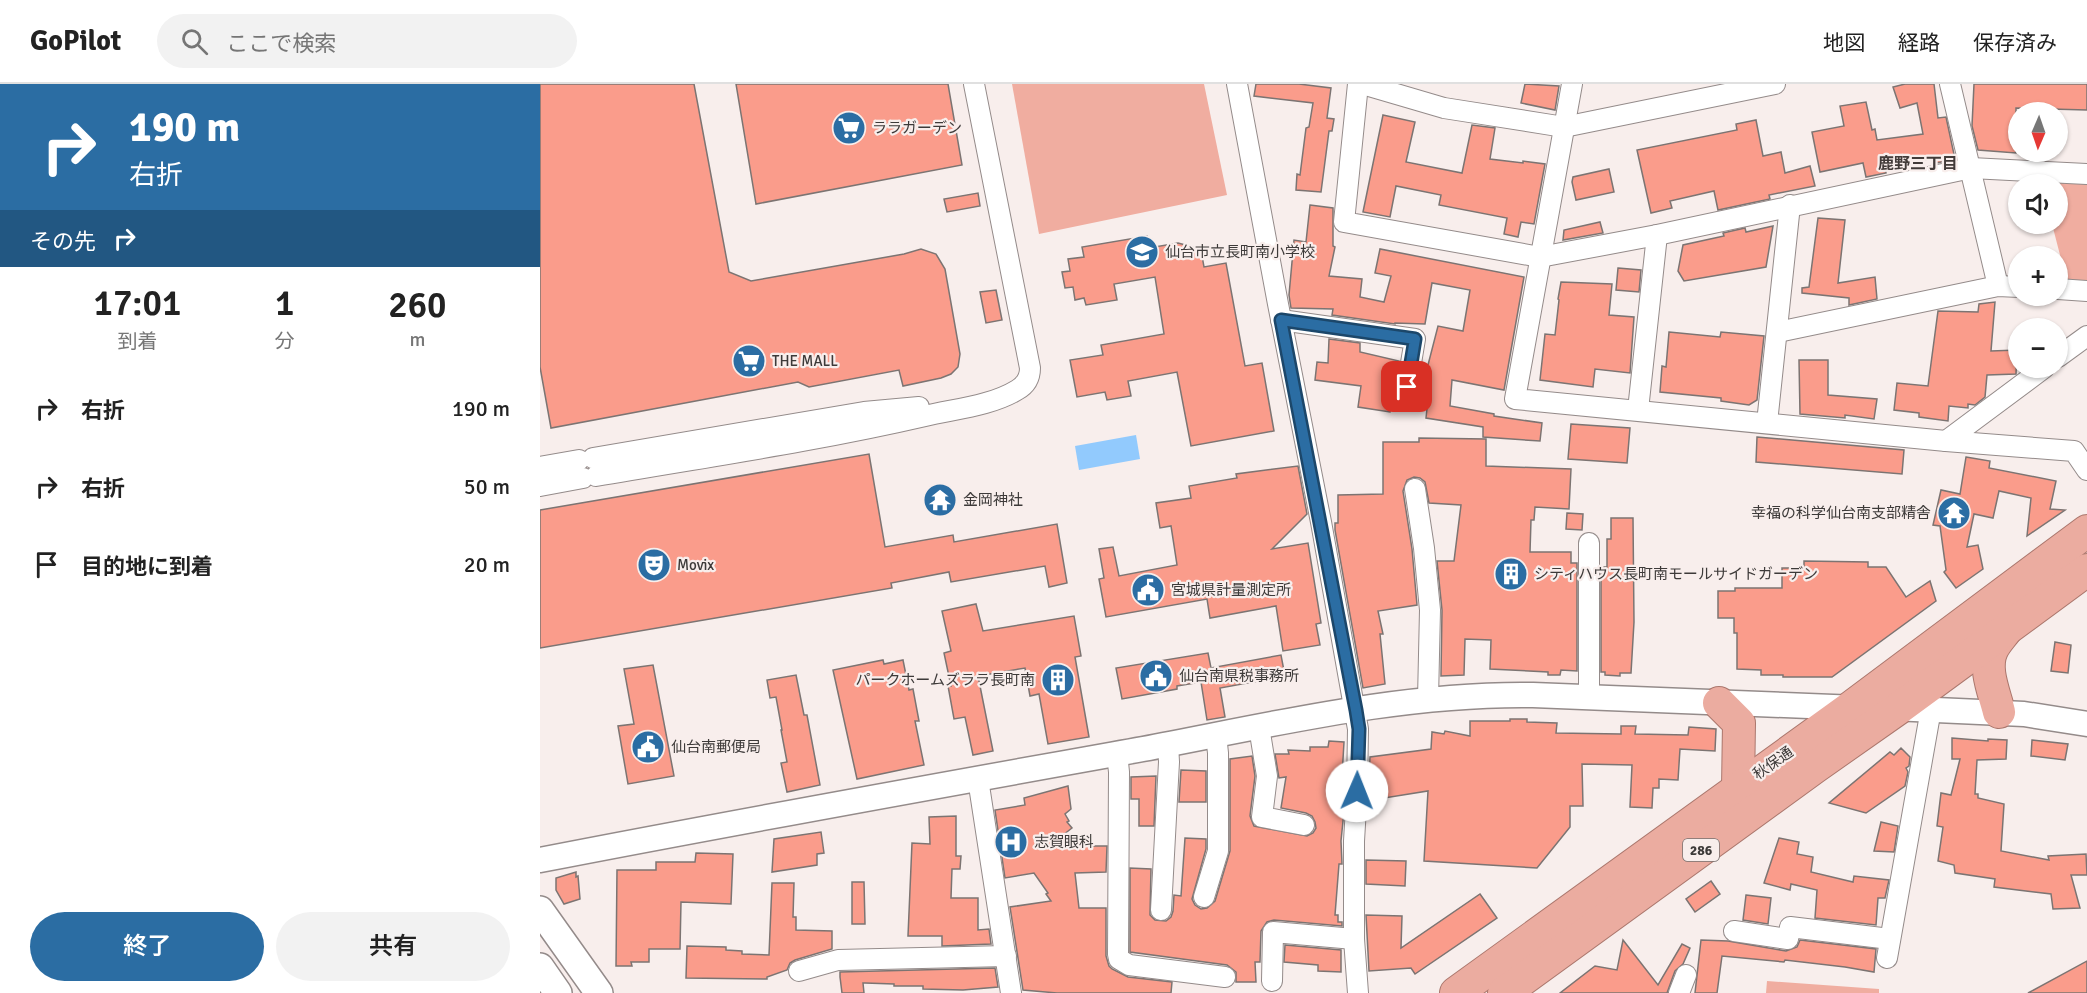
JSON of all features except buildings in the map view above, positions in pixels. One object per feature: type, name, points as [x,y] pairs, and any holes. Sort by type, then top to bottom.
[{"type":"highway","name":"秋保通","points":[[1456,993],[1850,708],[2087,531]]},
{"type":"highway","name":"秋保通","points":[[1504,993],[2087,570]]},
{"type":"highway","points":[[2000,712],[1989,662],[1992,651],[2006,629]]},
{"type":"highway","points":[[1719,703],[1739,723],[1738,788]]},
{"type":"main road","points":[[540,910],[599,993]]},
{"type":"main road","points":[[540,967],[558,993]]},
{"type":"street","points":[[540,467],[588,468],[873,428],[987,402],[1016,391],[1024,385],[1030,368],[974,84]]},
{"type":"street","points":[[1238,84],[1359,729],[1353,939],[1358,993]]},
{"type":"street","points":[[1775,84],[1564,127],[1444,108],[1360,84],[1344,222],[1540,257],[1658,235],[1971,168],[2087,174]]},
{"type":"street","points":[[1572,84],[1515,399],[1946,441],[2074,451],[2087,470]]},
{"type":"street","points":[[1950,84],[1998,286]]},
{"type":"street","points":[[1767,423],[1790,205]]},
{"type":"street","points":[[1638,410],[1658,235]]},
{"type":"street","points":[[1778,332],[1998,286],[2008,286]]},
{"type":"street","points":[[2068,290],[2087,291]]},
{"type":"street","points":[[1281,320],[1415,339],[1407,387]]},
{"type":"street","points":[[2068,350],[2087,336]]},
{"type":"street","points":[[1946,441],[2031,378]]},
{"type":"street","points":[[540,486],[588,468]]},
{"type":"street","points":[[1415,489],[1425,548],[1430,610],[1428,699]]},
{"type":"street","points":[[1589,543],[1589,696]]},
{"type":"street","points":[[540,860],[1259,727],[1428,699],[1496,694],[1589,696],[1719,703],[2000,712],[2062,718],[2087,724]]},
{"type":"street","points":[[1734,932],[1788,939],[1790,927],[1888,949],[1931,709]]},
{"type":"street","points":[[1259,727],[1267,776],[1262,817],[1304,825]]},
{"type":"street","points":[[1204,897],[1218,851],[1216,735]]},
{"type":"street","points":[[1161,910],[1168,744]]},
{"type":"street","points":[[1117,753],[1119,772],[1119,959],[1129,965],[1225,977]]},
{"type":"street","points":[[978,779],[1011,993]]},
{"type":"street","points":[[1272,981],[1273,932],[1353,939]]},
{"type":"street","points":[[799,971],[838,960],[1006,956]]},
{"type":"shaded area","points":[[1012,84],[1204,84],[1227,195],[1039,234]]},
{"type":"shaded area","points":[[2068,178],[2087,179],[2087,283],[2068,282],[2068,246],[2058,246],[2055,234],[2068,234]]},
{"type":"shaded area","points":[[1767,981],[1879,989],[1879,993],[1766,993]]},
{"type":"water","points":[[1136,435],[1140,459],[1079,470],[1075,446]]},
{"type":"place","name":"ララガーデン","points":[[849,128]]},
{"type":"place","name":"仙台市立長町南小学校","points":[[1142,252]]},
{"type":"place","name":"THE MALL","points":[[749,361]]},
{"type":"place","name":"金岡神社","points":[[940,500]]},
{"type":"place","name":"幸福の科学仙台南支部精舎","points":[[1954,513]]},
{"type":"place","name":"Movix","points":[[654,565]]},
{"type":"place","name":"シティハウス長町南モールサイドガーデン","points":[[1511,574]]},
{"type":"place","name":"宮城県計量測定所","points":[[1148,590]]},
{"type":"place","name":"仙台南県税事務所","points":[[1156,676]]},
{"type":"place","name":"パークホームズララ長町南","points":[[1058,680]]},
{"type":"place","name":"仙台南郵便局","points":[[648,747]]},
{"type":"place","name":"志賀眼科","points":[[1011,842]]},
{"type":"district","name":"鹿野三丁目","points":[[1918,164]]},
{"type":"route","points":[[1357,791],[1359,729],[1356,710],[1281,320],[1415,339],[1407,387]]}]
